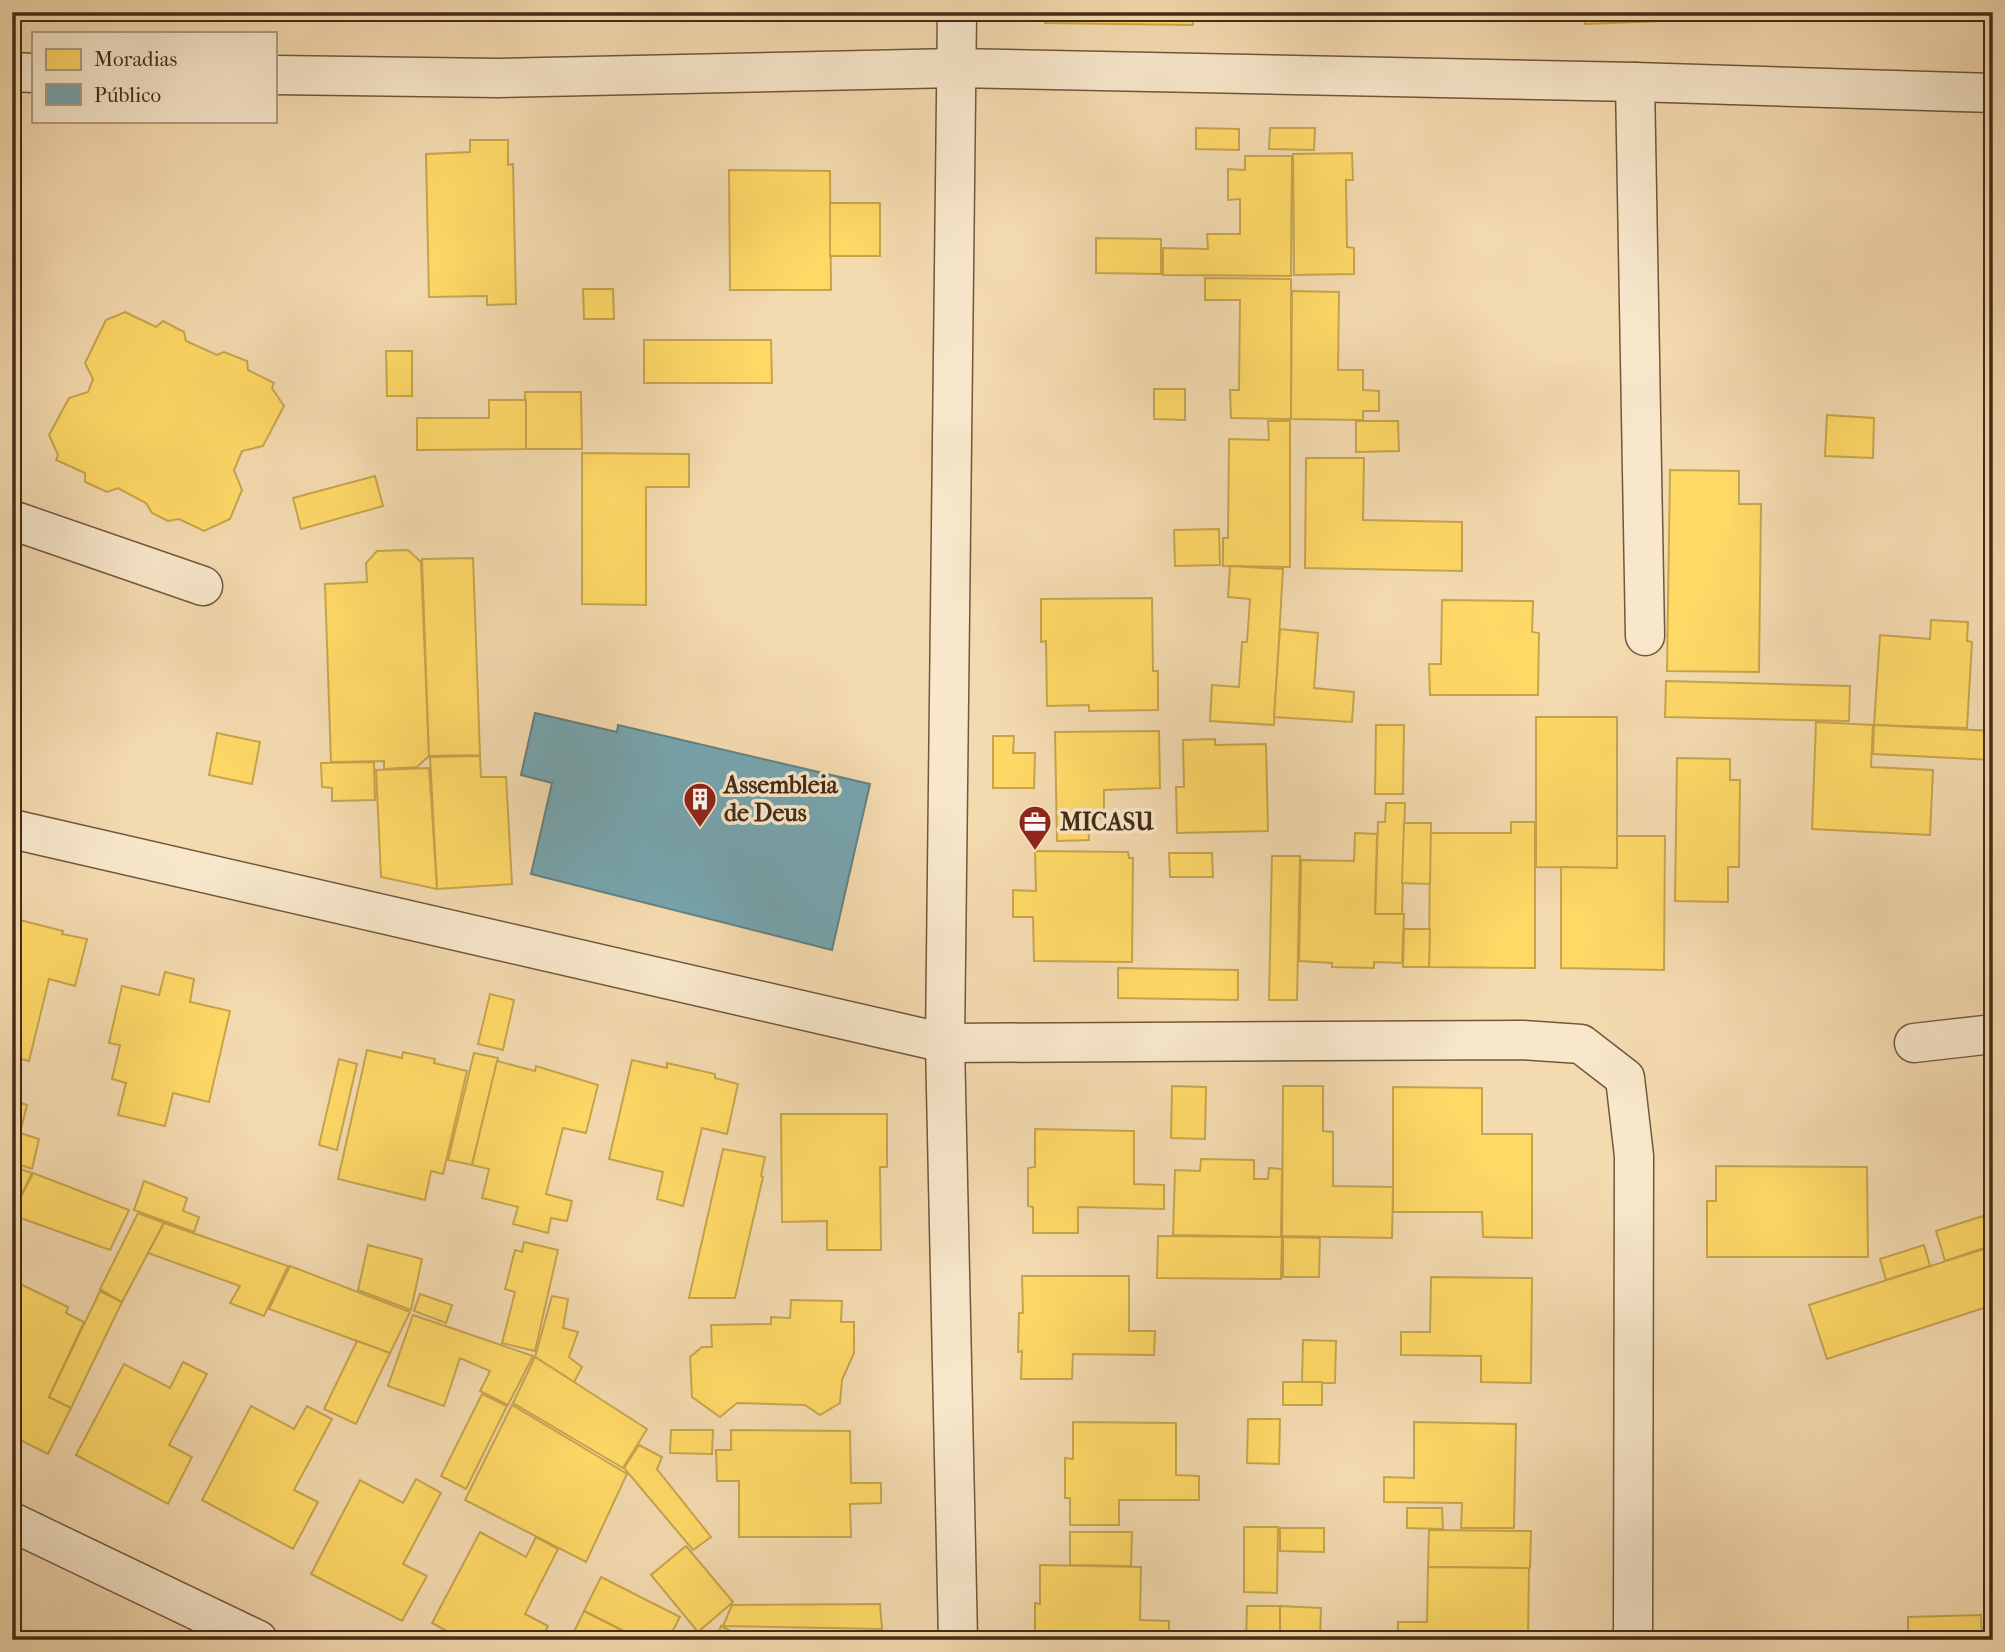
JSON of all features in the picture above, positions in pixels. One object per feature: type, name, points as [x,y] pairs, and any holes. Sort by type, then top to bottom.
[{"type":"street","points":[[957,12],[946,1043],[958,1640]]},
{"type":"street","points":[[276,75],[498,78],[956,68],[1635,82],[1993,93]]},
{"type":"street","points":[[12,72],[32,73]]},
{"type":"street","points":[[1635,82],[1645,636]]},
{"type":"street","points":[[12,520],[203,586]]},
{"type":"street","points":[[12,829],[946,1043],[1522,1040],[1581,1044],[1625,1078],[1634,1156],[1633,1640]]},
{"type":"street","points":[[1914,1042],[1993,1034]]},
{"type":"street","points":[[12,1522],[258,1640]]},
{"type":"building: Moradias","points":[[1045,12],[1193,12],[1193,25],[1045,23]]},
{"type":"building: Moradias","points":[[1585,12],[1899,12],[1585,24]]},
{"type":"building: Moradias","points":[[1196,128],[1239,129],[1239,150],[1196,149]]},
{"type":"building: Moradias","points":[[1270,128],[1315,128],[1314,150],[1269,149]]},
{"type":"building: Moradias","points":[[470,140],[508,140],[508,165],[513,164],[516,304],[487,305],[487,296],[429,297],[426,154],[470,152]]},
{"type":"building: Moradias","points":[[1352,153],[1353,180],[1346,180],[1347,247],[1354,248],[1354,274],[1294,275],[1293,154]]},
{"type":"building: Moradias","points":[[1245,156],[1292,156],[1291,276],[1163,275],[1163,248],[1208,249],[1207,234],[1240,234],[1240,199],[1228,200],[1228,169],[1245,170]]},
{"type":"building: Moradias","points":[[729,170],[830,171],[831,290],[730,290]]},
{"type":"building: Moradias","points":[[830,203],[880,203],[880,256],[830,256]]},
{"type":"building: Moradias","points":[[1096,238],[1161,239],[1161,274],[1096,273]]},
{"type":"building: Moradias","points":[[1205,278],[1291,279],[1291,419],[1231,418],[1230,390],[1239,390],[1240,300],[1205,300]]},
{"type":"building: Moradias","points":[[583,289],[613,289],[614,319],[584,319]]},
{"type":"building: Moradias","points":[[1292,291],[1339,292],[1338,370],[1363,370],[1363,390],[1379,391],[1379,411],[1363,411],[1363,420],[1291,419]]},
{"type":"building: Moradias","points":[[125,312],[156,327],[163,321],[184,332],[186,341],[217,355],[224,352],[247,361],[248,370],[274,383],[272,388],[284,406],[263,446],[242,451],[234,470],[242,490],[230,519],[204,531],[179,519],[168,521],[152,513],[146,503],[118,488],[107,492],[85,482],[85,473],[56,460],[58,455],[49,435],[69,398],[88,392],[93,379],[85,363],[106,320]]},
{"type":"building: Moradias","points":[[644,340],[771,340],[772,383],[644,383]]},
{"type":"building: Moradias","points":[[386,351],[412,351],[412,396],[387,396]]},
{"type":"building: Moradias","points":[[1154,389],[1185,389],[1185,420],[1154,419]]},
{"type":"building: Moradias","points":[[525,392],[581,392],[582,449],[526,449]]},
{"type":"building: Moradias","points":[[489,400],[526,400],[526,449],[417,450],[417,418],[489,418]]},
{"type":"building: Moradias","points":[[1827,415],[1874,418],[1873,458],[1825,456]]},
{"type":"building: Moradias","points":[[1268,421],[1290,421],[1290,567],[1223,566],[1223,538],[1228,538],[1229,439],[1269,440]]},
{"type":"building: Moradias","points":[[1356,421],[1398,421],[1399,451],[1356,452]]},
{"type":"building: Moradias","points":[[582,453],[689,454],[689,487],[646,487],[646,605],[582,604]]},
{"type":"building: Moradias","points":[[1306,458],[1364,458],[1363,520],[1462,522],[1462,571],[1305,568]]},
{"type":"building: Moradias","points":[[1670,470],[1739,471],[1739,504],[1761,504],[1759,672],[1667,671]]},
{"type":"building: Moradias","points":[[375,476],[383,506],[301,529],[293,498]]},
{"type":"building: Moradias","points":[[1219,529],[1220,565],[1175,566],[1174,530]]},
{"type":"building: Moradias","points":[[408,550],[421,562],[429,756],[417,767],[384,769],[384,761],[331,762],[325,584],[367,582],[366,563],[377,551]]},
{"type":"building: Moradias","points":[[473,558],[480,755],[429,756],[422,559]]},
{"type":"building: Moradias","points":[[1230,566],[1283,569],[1274,725],[1210,721],[1212,685],[1239,687],[1242,642],[1247,642],[1250,599],[1228,597]]},
{"type":"building: Moradias","points":[[1152,598],[1153,671],[1158,671],[1158,710],[1089,711],[1089,705],[1047,706],[1046,641],[1041,642],[1041,599]]},
{"type":"building: Moradias","points":[[1442,600],[1533,601],[1532,632],[1539,633],[1538,695],[1430,695],[1429,664],[1441,664]]},
{"type":"building: Moradias","points":[[1931,620],[1968,622],[1967,641],[1972,642],[1967,728],[1874,725],[1880,635],[1930,639]]},
{"type":"building: Moradias","points":[[1280,629],[1318,633],[1314,688],[1354,692],[1352,722],[1274,717]]},
{"type":"building: Moradias","points":[[1666,681],[1850,686],[1849,721],[1665,717]]},
{"type":"building: Moradias","points":[[1536,717],[1617,717],[1617,868],[1536,867]]},
{"type":"building: Moradias","points":[[1816,722],[1873,725],[1871,767],[1933,770],[1930,835],[1812,829]]},
{"type":"building: Moradias","points":[[1376,725],[1404,725],[1403,794],[1375,794]]},
{"type":"building: Moradias","points":[[1874,725],[1993,731],[1993,760],[1873,754]]},
{"type":"building: Moradias","points":[[1159,731],[1160,788],[1104,790],[1104,818],[1088,819],[1089,840],[1057,841],[1055,732]]},
{"type":"building: Moradias","points":[[217,733],[260,742],[252,784],[209,775]]},
{"type":"building: Moradias","points":[[993,736],[1014,736],[1013,753],[1035,753],[1034,788],[993,788]]},
{"type":"building: Moradias","points":[[1215,739],[1215,745],[1266,744],[1268,831],[1177,833],[1176,787],[1184,787],[1183,740]]},
{"type":"building: Moradias","points":[[480,756],[481,777],[506,777],[512,884],[437,889],[430,757]]},
{"type":"building: Moradias","points":[[1677,758],[1730,759],[1730,780],[1740,780],[1739,867],[1728,867],[1728,902],[1675,901]]},
{"type":"building: Moradias","points":[[374,762],[375,800],[332,801],[332,788],[322,787],[321,763]]},
{"type":"building: Moradias","points":[[429,768],[437,889],[381,877],[376,770]]},
{"type":"building: Moradias","points":[[1386,803],[1405,803],[1402,914],[1375,914],[1378,822],[1385,822]]},
{"type":"building: Moradias","points":[[1511,822],[1535,822],[1535,968],[1429,967],[1430,833],[1511,833]]},
{"type":"building: Moradias","points":[[1404,823],[1431,823],[1430,884],[1402,883]]},
{"type":"building: Moradias","points":[[1355,833],[1377,834],[1375,914],[1404,914],[1402,963],[1374,962],[1374,968],[1332,967],[1332,963],[1299,961],[1301,860],[1354,861]]},
{"type":"building: Moradias","points":[[1617,836],[1665,836],[1664,970],[1561,968],[1561,867],[1617,868]]},
{"type":"building: Moradias","points":[[1035,851],[1128,852],[1129,858],[1133,858],[1132,962],[1034,961],[1033,917],[1013,917],[1013,890],[1036,891]]},
{"type":"building: Moradias","points":[[1169,853],[1212,853],[1213,877],[1170,877]]},
{"type":"building: Moradias","points":[[1272,856],[1300,856],[1297,1000],[1269,1000]]},
{"type":"building: Moradias","points":[[12,918],[87,939],[75,986],[49,979],[29,1061],[12,1057]]},
{"type":"building: Moradias","points":[[1404,929],[1430,929],[1429,967],[1403,967]]},
{"type":"building: Moradias","points":[[1118,968],[1238,970],[1238,1000],[1118,998]]},
{"type":"building: Moradias","points":[[165,972],[194,979],[190,1002],[230,1011],[209,1102],[173,1093],[165,1126],[118,1115],[126,1083],[112,1079],[120,1045],[109,1043],[122,986],[159,995]]},
{"type":"building: Moradias","points":[[490,994],[514,1000],[503,1050],[478,1044]]},
{"type":"building: Moradias","points":[[367,1050],[402,1058],[403,1052],[435,1059],[434,1063],[467,1071],[443,1174],[431,1171],[425,1200],[338,1179]]},
{"type":"building: Moradias","points":[[474,1053],[498,1058],[472,1165],[448,1160]]},
{"type":"building: Moradias","points":[[339,1059],[357,1064],[337,1150],[319,1145]]},
{"type":"building: Moradias","points":[[632,1060],[667,1068],[667,1063],[715,1074],[715,1078],[738,1084],[727,1134],[702,1128],[683,1206],[657,1199],[663,1172],[609,1159]]},
{"type":"building: Moradias","points":[[497,1061],[535,1071],[536,1066],[598,1085],[586,1133],[563,1128],[546,1194],[572,1201],[567,1221],[551,1218],[548,1233],[513,1224],[518,1207],[482,1198],[489,1169],[472,1165]]},
{"type":"building: Moradias","points":[[1172,1086],[1206,1087],[1205,1139],[1171,1138]]},
{"type":"building: Moradias","points":[[1283,1086],[1323,1086],[1323,1131],[1333,1132],[1333,1186],[1393,1187],[1392,1238],[1282,1236]]},
{"type":"building: Moradias","points":[[1393,1087],[1482,1088],[1482,1134],[1532,1134],[1532,1238],[1483,1237],[1482,1212],[1393,1212]]},
{"type":"building: Moradias","points":[[12,1100],[27,1105],[20,1133],[39,1139],[32,1169],[12,1162]]},
{"type":"building: Moradias","points":[[781,1114],[887,1114],[887,1167],[880,1167],[881,1250],[827,1250],[827,1221],[782,1222]]},
{"type":"building: Moradias","points":[[1035,1129],[1134,1131],[1134,1184],[1164,1185],[1164,1209],[1078,1207],[1078,1233],[1033,1233],[1033,1207],[1028,1206],[1028,1168],[1035,1167]]},
{"type":"building: Moradias","points":[[723,1149],[765,1157],[763,1177],[735,1298],[689,1298]]},
{"type":"building: Moradias","points":[[1201,1159],[1254,1160],[1254,1179],[1268,1179],[1269,1168],[1282,1169],[1281,1237],[1173,1235],[1175,1170],[1200,1171]]},
{"type":"building: Moradias","points":[[12,1166],[32,1173],[12,1214]]},
{"type":"building: Moradias","points":[[1716,1166],[1867,1167],[1868,1257],[1707,1257],[1707,1201],[1716,1201]]},
{"type":"building: Moradias","points":[[33,1173],[129,1210],[110,1250],[12,1215]]},
{"type":"building: Moradias","points":[[144,1181],[187,1198],[183,1211],[199,1217],[194,1232],[134,1210]]},
{"type":"building: Moradias","points":[[138,1213],[164,1223],[122,1302],[100,1289]]},
{"type":"building: Moradias","points":[[1983,1216],[1993,1245],[1945,1261],[1936,1231]]},
{"type":"building: Moradias","points":[[164,1223],[288,1266],[264,1316],[230,1303],[240,1286],[148,1253]]},
{"type":"building: Moradias","points":[[1158,1236],[1282,1237],[1281,1279],[1157,1278]]},
{"type":"building: Moradias","points":[[1283,1237],[1320,1238],[1319,1277],[1283,1277]]},
{"type":"building: Moradias","points":[[524,1242],[558,1250],[535,1351],[502,1343],[515,1292],[505,1289],[515,1250],[522,1252]]},
{"type":"building: Moradias","points":[[368,1245],[422,1259],[411,1310],[358,1290]]},
{"type":"building: Moradias","points":[[1924,1245],[1930,1266],[1886,1280],[1880,1259]]},
{"type":"building: Moradias","points":[[1993,1246],[1993,1305],[1827,1359],[1809,1305]]},
{"type":"building: Moradias","points":[[290,1266],[410,1312],[390,1353],[269,1309]]},
{"type":"building: Moradias","points":[[1022,1276],[1129,1276],[1129,1331],[1155,1331],[1154,1355],[1073,1354],[1072,1379],[1021,1379],[1022,1351],[1018,1352],[1019,1313],[1023,1313]]},
{"type":"building: Moradias","points":[[1431,1277],[1532,1278],[1531,1383],[1481,1382],[1481,1356],[1401,1355],[1401,1332],[1430,1332]]},
{"type":"building: Moradias","points":[[12,1280],[68,1307],[66,1313],[84,1322],[49,1397],[71,1408],[48,1454],[12,1436]]},
{"type":"building: Moradias","points":[[100,1291],[122,1302],[71,1408],[49,1397]]},
{"type":"building: Moradias","points":[[420,1294],[452,1305],[446,1323],[414,1311]]},
{"type":"building: Moradias","points":[[552,1296],[568,1299],[563,1328],[578,1332],[569,1357],[582,1367],[574,1382],[535,1357]]},
{"type":"building: Moradias","points":[[791,1300],[842,1301],[841,1322],[854,1322],[854,1353],[842,1380],[840,1403],[820,1415],[805,1405],[737,1403],[720,1417],[692,1397],[690,1357],[702,1347],[712,1347],[711,1325],[771,1324],[771,1317],[790,1318]]},
{"type":"building: Moradias","points":[[413,1315],[533,1356],[508,1405],[480,1391],[490,1371],[460,1358],[444,1406],[388,1386]]},
{"type":"building: Moradias","points":[[1303,1340],[1336,1341],[1335,1383],[1302,1383]]},
{"type":"building: Moradias","points":[[357,1341],[390,1353],[356,1424],[324,1409]]},
{"type":"building: Moradias","points":[[535,1357],[647,1429],[623,1468],[513,1403]]},
{"type":"building: Moradias","points":[[183,1362],[207,1374],[169,1445],[192,1457],[168,1504],[76,1455],[124,1364],[170,1388]]},
{"type":"building: Moradias","points":[[1283,1382],[1322,1382],[1322,1405],[1283,1405]]},
{"type":"building: Moradias","points":[[482,1394],[507,1406],[466,1489],[441,1476]]},
{"type":"building: Moradias","points":[[512,1405],[627,1474],[586,1562],[465,1500]]},
{"type":"building: Moradias","points":[[251,1406],[294,1429],[307,1406],[332,1419],[294,1490],[318,1502],[293,1549],[202,1500]]},
{"type":"building: Moradias","points":[[1248,1419],[1280,1419],[1279,1464],[1247,1463]]},
{"type":"building: Moradias","points":[[1073,1422],[1176,1423],[1176,1475],[1199,1476],[1199,1500],[1119,1500],[1119,1525],[1070,1525],[1070,1498],[1065,1498],[1065,1458],[1073,1459]]},
{"type":"building: Moradias","points":[[1414,1422],[1516,1424],[1514,1528],[1461,1528],[1462,1503],[1384,1502],[1384,1477],[1414,1478]]},
{"type":"building: Moradias","points":[[671,1430],[713,1430],[712,1454],[670,1453]]},
{"type":"building: Moradias","points":[[731,1430],[850,1431],[851,1483],[881,1483],[881,1503],[850,1504],[851,1537],[739,1537],[739,1481],[717,1481],[716,1450],[731,1450]]},
{"type":"building: Moradias","points":[[639,1445],[662,1457],[657,1469],[711,1537],[693,1550],[624,1468]]},
{"type":"building: Moradias","points":[[416,1479],[441,1493],[403,1564],[427,1576],[402,1621],[311,1574],[360,1480],[403,1503]]},
{"type":"building: Moradias","points":[[1407,1508],[1442,1508],[1443,1529],[1407,1528]]},
{"type":"building: Moradias","points":[[1244,1527],[1278,1527],[1277,1593],[1244,1592]]},
{"type":"building: Moradias","points":[[1280,1528],[1324,1528],[1324,1552],[1280,1551]]},
{"type":"building: Moradias","points":[[1429,1530],[1531,1531],[1530,1568],[1428,1567]]},
{"type":"building: Moradias","points":[[480,1532],[526,1557],[536,1537],[558,1549],[525,1614],[548,1626],[541,1640],[463,1640],[432,1623]]},
{"type":"building: Moradias","points":[[1070,1532],[1132,1532],[1131,1566],[1070,1565]]},
{"type":"building: Moradias","points":[[686,1546],[733,1602],[698,1632],[651,1575]]},
{"type":"building: Moradias","points":[[1040,1565],[1141,1567],[1140,1620],[1169,1621],[1169,1640],[1035,1640],[1035,1603],[1040,1604]]},
{"type":"building: Moradias","points":[[1428,1567],[1529,1568],[1528,1640],[1398,1640],[1398,1622],[1427,1622]]},
{"type":"building: Moradias","points":[[601,1577],[680,1617],[668,1640],[641,1640],[584,1611]]},
{"type":"building: Moradias","points":[[880,1604],[882,1629],[723,1626],[732,1605]]},
{"type":"building: Moradias","points":[[1247,1606],[1280,1606],[1280,1640],[1246,1640]]},
{"type":"building: Moradias","points":[[1280,1606],[1321,1608],[1320,1640],[1280,1640]]},
{"type":"building: Moradias","points":[[584,1611],[641,1640],[570,1640]]},
{"type":"building: Moradias","points":[[1981,1615],[1982,1640],[1908,1640],[1908,1617]]},
{"type":"building: Moradias","points":[[721,1626],[746,1639],[715,1640]]},
{"type":"building: Público","name":"Assembleia de Deus","points":[[535,713],[617,732],[618,725],[870,784],[832,950],[531,874],[552,783],[521,775]]},
{"type":"place","name":"Assembleia de Deus","points":[[700,829]]},
{"type":"place","name":"MICASU","points":[[1035,852]]}]
